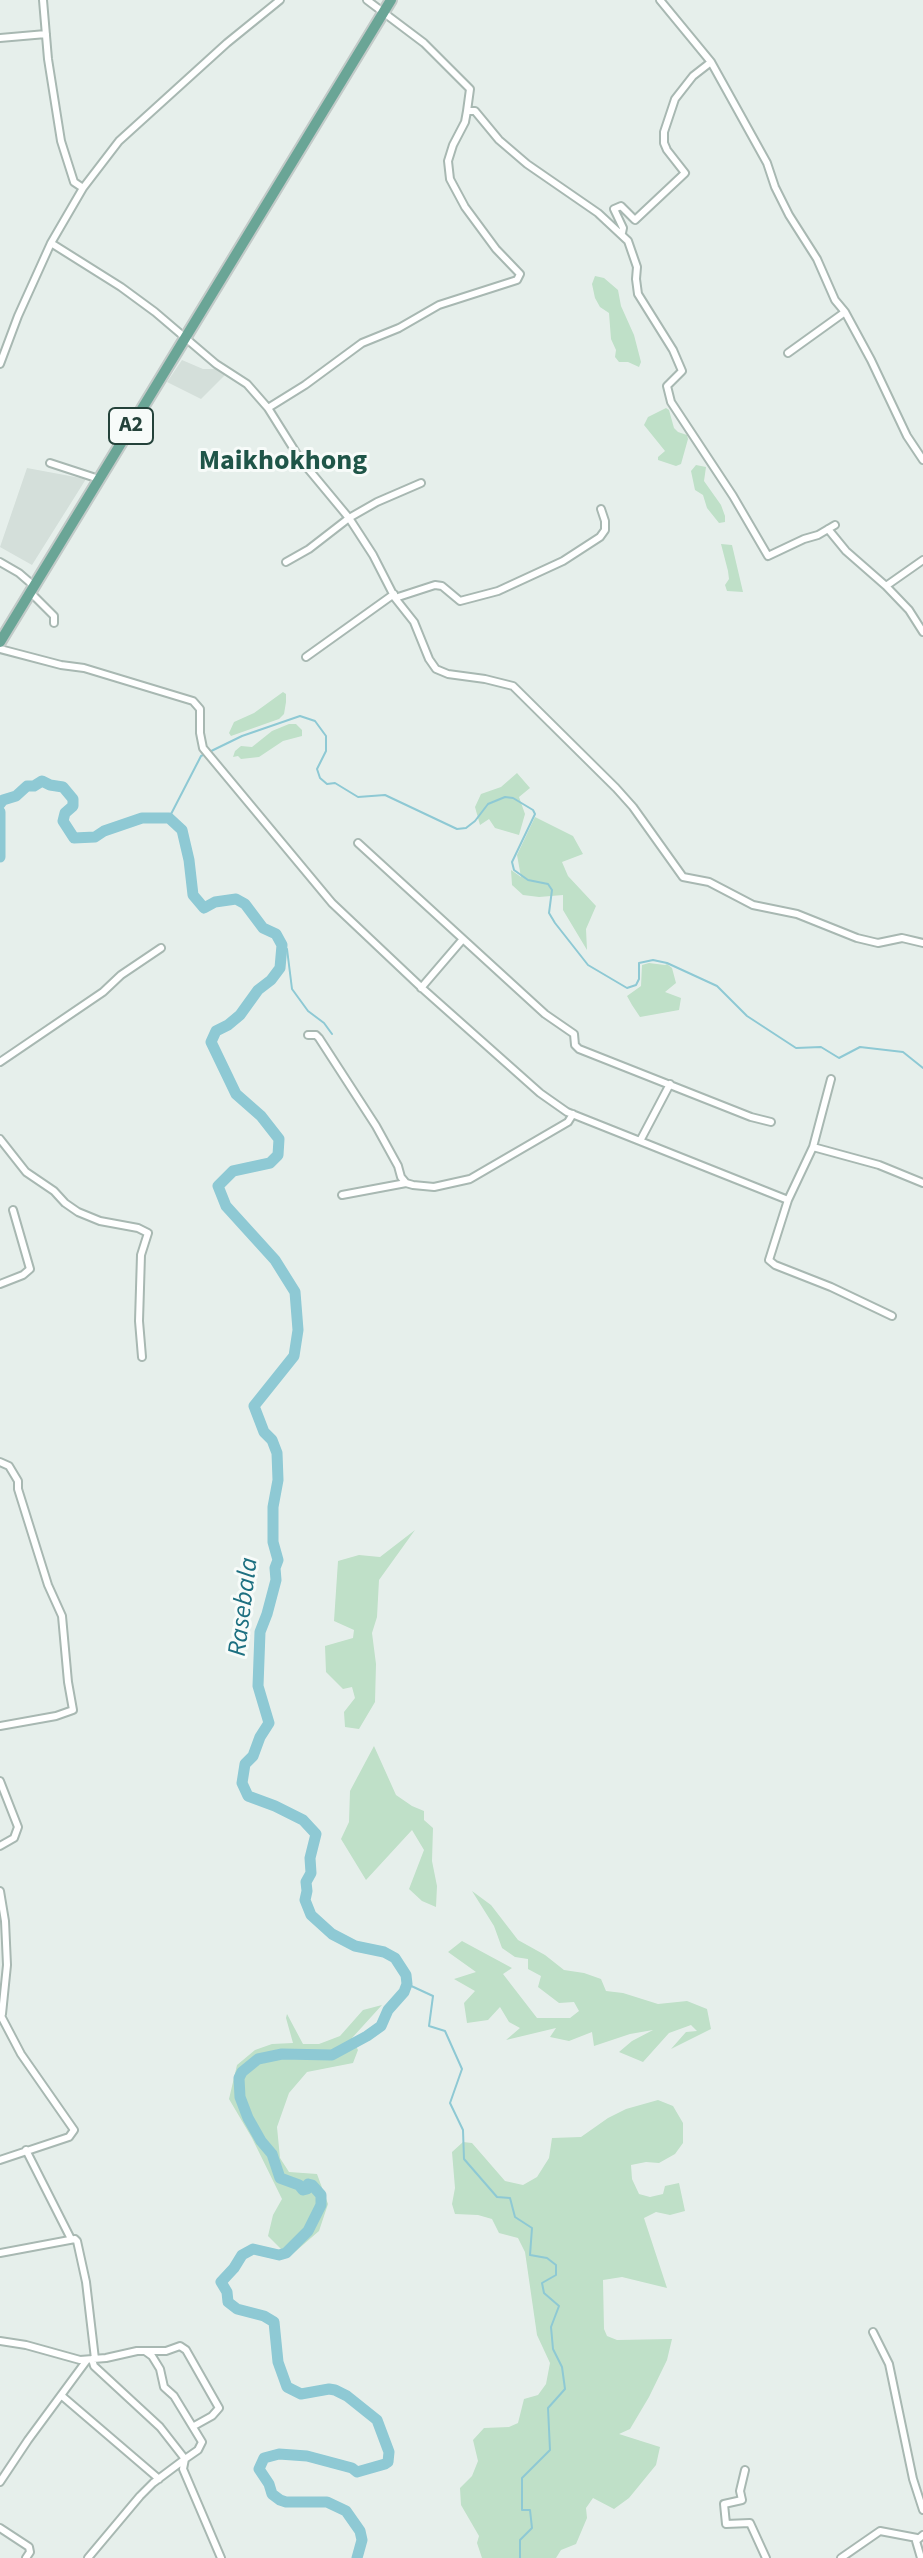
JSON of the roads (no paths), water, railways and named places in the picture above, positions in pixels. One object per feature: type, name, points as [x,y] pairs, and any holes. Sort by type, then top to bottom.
[{"type":"main road","name":"A2","points":[[0,642],[391,0]]},
{"type":"street","points":[[43,0],[52,94],[61,141],[74,182],[83,188]]},
{"type":"street","points":[[0,364],[51,243],[83,188],[119,141],[194,71],[280,0]]},
{"type":"street","points":[[268,408],[362,343],[399,328],[439,305],[517,280],[520,274],[480,228],[450,179],[448,161],[465,122],[470,89],[424,43],[367,0]]},
{"type":"street","points":[[660,0],[711,62],[767,163],[789,215],[817,259],[835,300],[845,312],[907,436],[923,460]]},
{"type":"street","points":[[0,38],[46,34]]},
{"type":"street","points":[[622,234],[623,228],[614,209],[621,206],[635,220],[685,173],[667,150],[664,132],[675,99],[693,76],[711,62]]},
{"type":"street","points":[[467,111],[475,111],[499,140],[527,164],[583,202],[628,241],[637,267],[638,294],[673,350],[682,371],[667,386],[671,402],[768,556],[832,527],[846,551],[909,610],[923,632]]},
{"type":"street","points":[[51,243],[121,287],[216,364],[247,384],[268,408],[300,459],[349,518],[394,596],[414,622],[436,669],[513,686],[624,798],[683,877],[709,882],[753,905],[797,914],[857,938],[878,943],[902,938],[923,943]]},
{"type":"street","points":[[788,353],[845,312]]},
{"type":"street","points":[[50,463],[99,479]]},
{"type":"street","points":[[286,562],[317,544],[349,518],[421,483]]},
{"type":"street","points":[[306,657],[394,596],[435,585],[442,586],[460,601],[498,591],[563,561],[600,537],[605,530],[601,509]]},
{"type":"street","points":[[886,586],[923,560]]},
{"type":"street","points":[[0,562],[19,573],[54,616],[54,623]]},
{"type":"street","points":[[0,649],[84,668],[193,701],[200,709],[203,748],[332,903],[421,988],[540,1093],[573,1114],[788,1200]]},
{"type":"street","points":[[358,843],[545,1014],[574,1034],[575,1045],[579,1049],[751,1117],[771,1122]]},
{"type":"street","points":[[421,988],[463,939]]},
{"type":"street","points":[[0,1062],[161,948]]},
{"type":"street","points":[[308,1035],[319,1038],[376,1126],[406,1183]]},
{"type":"street","points":[[831,1079],[813,1147],[788,1200],[769,1260],[892,1316]]},
{"type":"street","points":[[640,1141],[670,1084]]},
{"type":"street","points":[[342,1195],[406,1183],[434,1187],[470,1179],[568,1122],[573,1114]]},
{"type":"street","points":[[0,1139],[26,1172],[78,1212],[148,1233],[141,1255],[139,1321],[142,1357]]},
{"type":"street","points":[[813,1147],[879,1165],[923,1183]]},
{"type":"street","points":[[0,1284],[30,1269],[13,1210]]},
{"type":"street","points":[[0,1462],[9,1466],[18,1481],[48,1585],[62,1616],[73,1710],[0,1726]]},
{"type":"street","points":[[0,1781],[18,1827],[14,1838],[0,1846]]},
{"type":"street","points":[[0,1891],[7,1965],[1,2014],[21,2054],[74,2130],[69,2137],[0,2160]]},
{"type":"street","points":[[26,2150],[71,2239]]},
{"type":"street","points":[[0,2253],[71,2239],[77,2241],[86,2282],[94,2366],[160,2427],[185,2459],[183,2469],[221,2558]]},
{"type":"street","points":[[873,2332],[889,2364],[923,2510]]},
{"type":"street","points":[[0,2341],[91,2359],[137,2351],[166,2351],[180,2346],[186,2350],[219,2408],[212,2416],[194,2426]]},
{"type":"street","points":[[88,2558],[140,2496],[203,2444],[174,2396],[164,2387],[158,2366],[145,2351]]},
{"type":"street","points":[[0,2482],[28,2440],[91,2359]]},
{"type":"street","points":[[62,2396],[159,2479]]},
{"type":"street","points":[[745,2470],[740,2491],[742,2500],[724,2504],[726,2524],[750,2523],[766,2558]]},
{"type":"street","points":[[0,2529],[29,2547],[26,2558]]},
{"type":"street","points":[[841,2558],[880,2531],[920,2537],[921,2558]]},
{"type":"waterway","points":[[169,818],[201,756],[242,736],[300,716],[315,721],[326,736],[326,751],[317,769],[320,778],[358,797],[385,795],[457,829],[466,828],[488,804],[505,797],[513,798],[533,810],[535,814],[512,862],[514,870],[528,880],[548,884],[552,890],[549,913],[555,923],[588,965],[627,988],[636,985],[639,979],[639,963],[653,960],[667,963],[717,986],[747,1016],[796,1048],[821,1047],[839,1058],[860,1047],[903,1052],[923,1068]]},
{"type":"waterway","name":"Rasebala","points":[[0,804],[27,786],[42,781],[63,787],[73,799],[73,806],[65,813],[63,821],[74,838],[95,837],[142,818],[169,818],[182,830],[193,895],[204,908],[215,902],[236,899],[245,904],[263,928],[276,934],[282,945],[280,968],[258,990],[240,1015],[216,1031],[211,1042],[236,1094],[261,1116],[279,1139],[278,1155],[270,1163],[233,1171],[218,1186],[226,1206],[275,1260],[295,1292],[298,1330],[294,1356],[254,1406],[264,1432],[272,1440],[277,1453],[273,1542],[278,1560],[276,1580],[260,1632],[258,1686],[269,1723],[253,1756],[245,1764],[242,1783],[248,1796],[303,1820],[316,1834],[310,1858],[311,1873],[306,1882],[305,1900],[311,1915],[332,1934],[355,1946],[384,1952],[395,1958],[406,1975],[407,1984],[388,2010],[381,2026],[332,2055],[282,2054],[258,2059],[242,2072],[239,2078],[240,2097],[248,2118],[272,2154],[280,2178],[299,2185],[303,2190],[307,2189],[308,2184],[312,2185],[321,2195],[321,2205],[308,2231],[286,2253],[279,2255],[253,2249],[242,2255],[221,2282],[228,2302],[237,2309],[274,2322],[278,2362],[287,2387],[301,2394],[335,2390],[377,2420],[389,2452],[385,2464],[357,2472],[307,2456],[279,2454],[264,2458],[259,2469],[272,2494],[280,2500],[327,2502],[346,2511],[360,2531],[362,2540],[357,2558]]},
{"type":"waterway","points":[[0,812],[0,857]]},
{"type":"waterway","points":[[282,945],[287,949],[292,989],[308,1011],[324,1023],[332,1034]]},
{"type":"waterway","points":[[407,1984],[433,1996],[429,2026],[445,2031],[462,2069],[450,2103],[463,2130],[464,2159],[497,2197],[510,2198],[515,2217],[532,2228],[530,2255],[547,2258],[556,2265],[556,2275],[542,2283],[544,2293],[559,2306],[551,2327],[553,2349],[562,2367],[565,2389],[548,2408],[550,2450],[522,2478],[522,2510],[530,2510],[532,2528],[520,2540],[520,2558]]},
{"type":"district","name":"Maikhokhong","points":[[283,463]]}]
